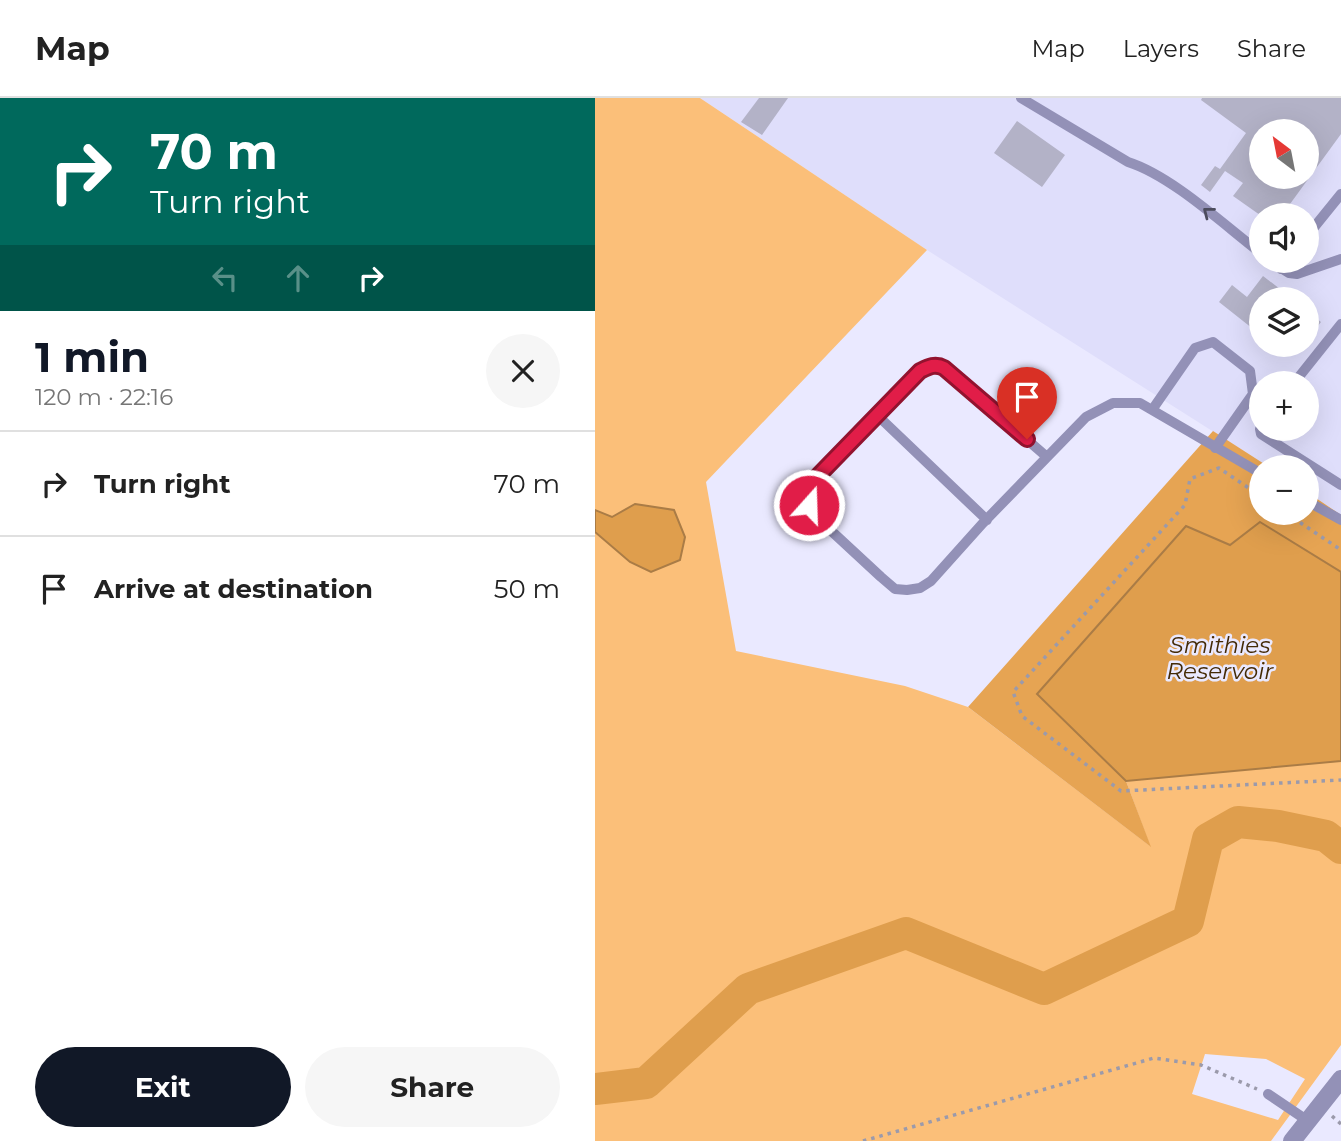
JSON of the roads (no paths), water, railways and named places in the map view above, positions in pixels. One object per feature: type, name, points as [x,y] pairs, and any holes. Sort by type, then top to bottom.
[{"type":"street","points":[[1292,1141],[1341,1079]]},
{"type":"lane","points":[[1021,98],[1128,162],[1143,167],[1182,192],[1249,244]]},
{"type":"lane","points":[[1319,221],[1341,194]]},
{"type":"lane","points":[[1319,266],[1341,259]]},
{"type":"lane","points":[[1304,371],[1341,324]]},
{"type":"lane","points":[[1152,410],[1195,348],[1213,342],[1250,371],[1253,394],[1215,448]]},
{"type":"lane","points":[[1047,457],[940,366],[931,366],[920,371],[814,480],[808,496],[809,505],[813,514],[895,589],[907,590],[920,588],[931,581],[1086,417],[1113,403],[1140,403],[1249,467]]},
{"type":"lane","points":[[877,415],[987,520]]},
{"type":"lane","points":[[1272,441],[1341,485]]},
{"type":"lane","points":[[1319,508],[1341,520]]},
{"type":"lane","points":[[1268,1094],[1308,1121]]},
{"type":"water","points":[[635,504],[674,510],[685,537],[680,560],[651,572],[630,562],[595,532],[595,510],[612,517]]},
{"type":"water","name":"Smithies Reservoir","points":[[1256,525],[1265,525],[1341,572],[1341,761],[1126,781],[1037,694],[1186,526],[1230,545]]},
{"type":"waterway","points":[[595,1089],[646,1083],[748,989],[906,933],[1044,989],[1188,921],[1208,839],[1238,822],[1278,826],[1326,836],[1341,848]]}]
